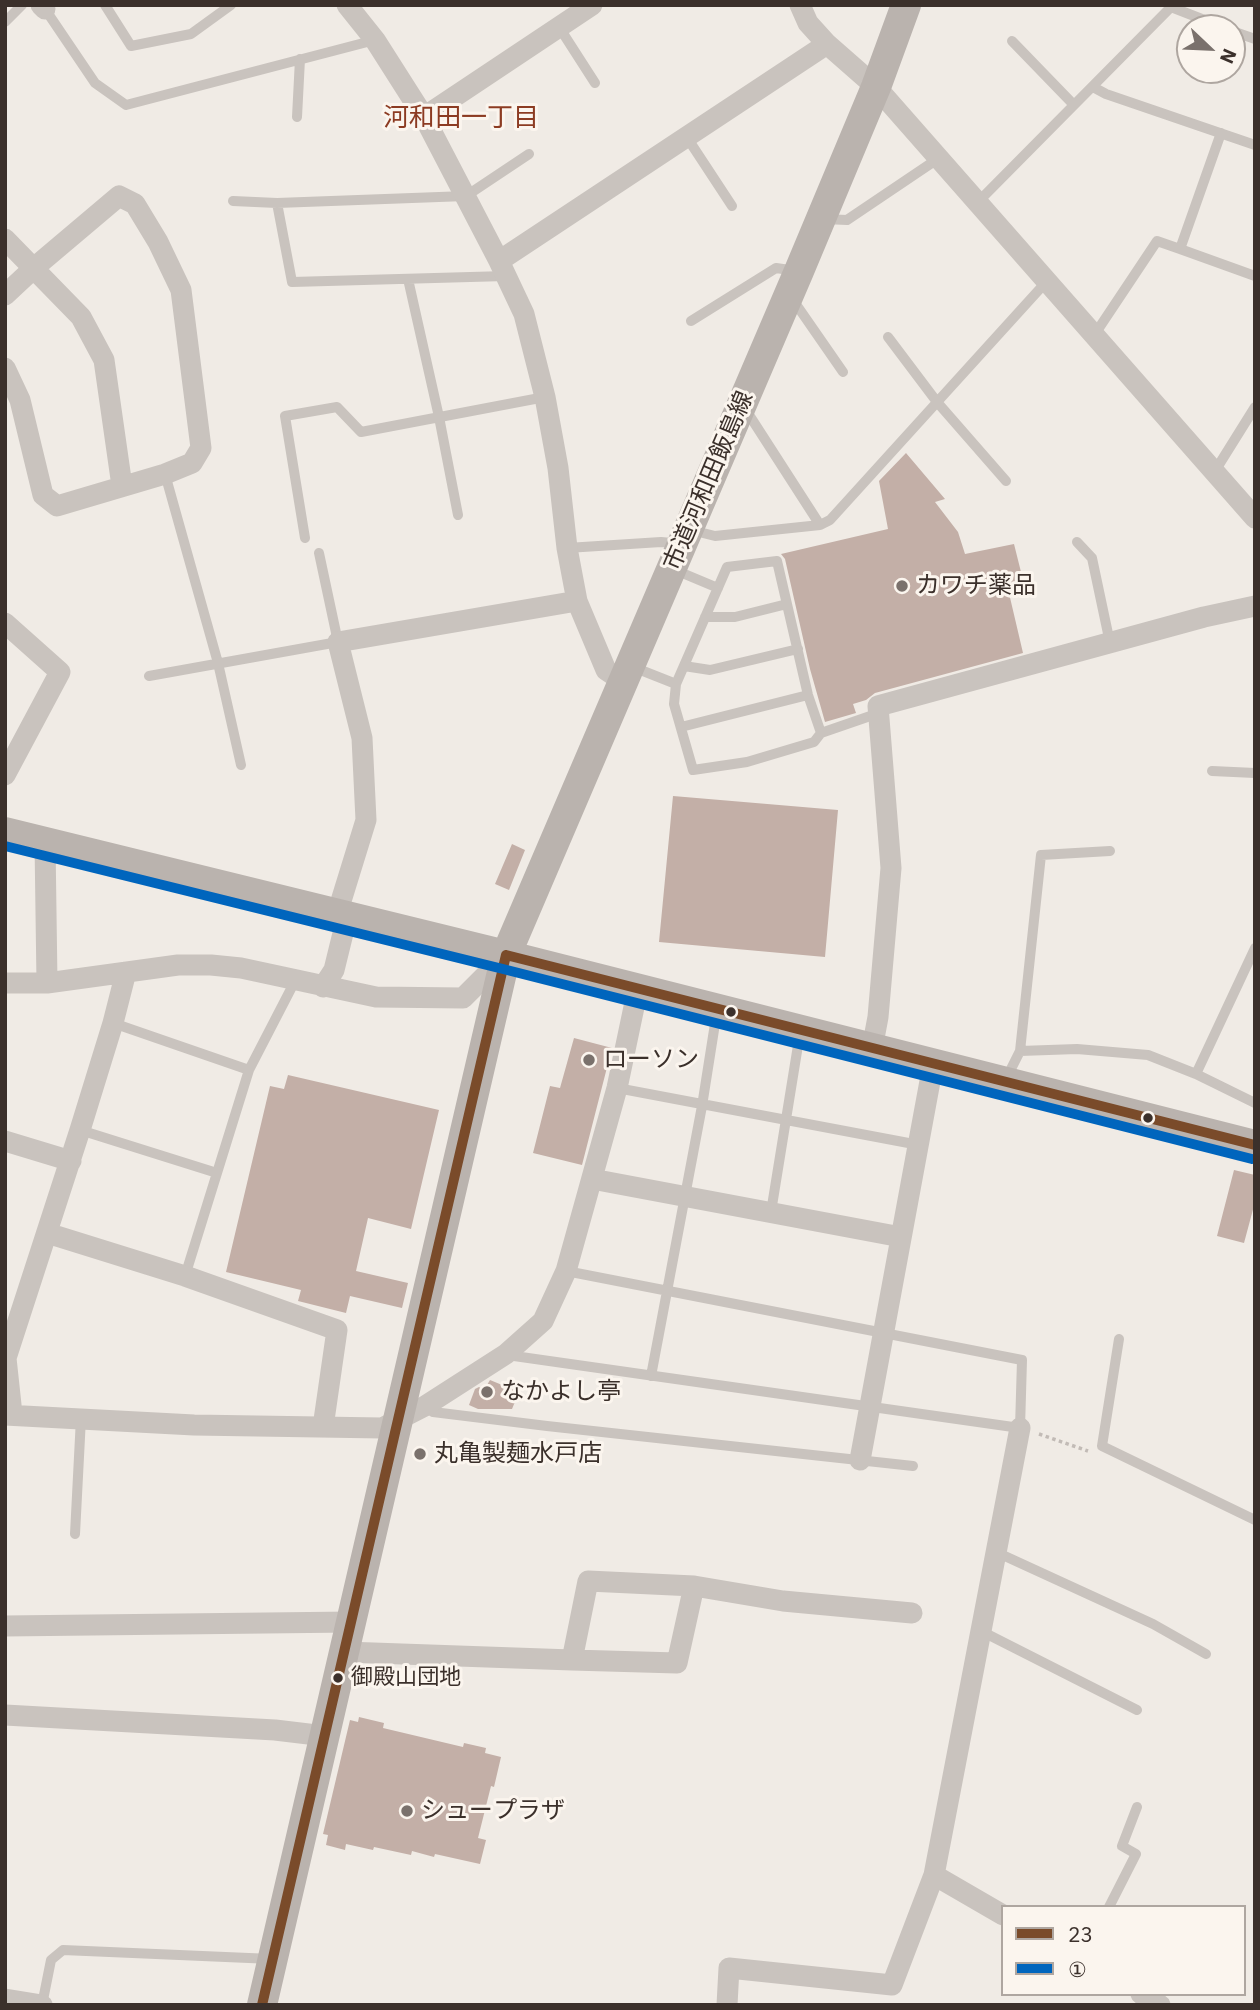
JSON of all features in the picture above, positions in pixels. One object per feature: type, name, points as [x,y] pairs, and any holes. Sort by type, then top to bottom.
[{"type":"street","points":[[347,5],[375,40],[424,117],[524,314],[545,397],[577,601],[606,670],[628,674]]},
{"type":"street","points":[[424,117],[592,5]]},
{"type":"street","points":[[800,5],[808,23],[827,44],[876,87],[1255,518]]},
{"type":"street","name":"市道河和田飯島線","points":[[262,2005],[506,955],[821,219],[876,87],[906,5]]},
{"type":"street","points":[[503,269],[686,136],[827,44]]},
{"type":"street","points":[[5,295],[119,196],[135,204],[181,290],[201,447],[192,463],[165,474],[57,506],[43,495],[20,400],[5,368]]},
{"type":"street","points":[[5,239],[81,317],[104,360],[122,486]]},
{"type":"street","points":[[323,987],[334,970],[342,915],[366,821],[362,738],[338,642],[577,601]]},
{"type":"street","points":[[872,1048],[878,1017],[891,868],[878,706],[1204,617],[1255,606]]},
{"type":"street","points":[[5,622],[60,672],[8,762]]},
{"type":"street","points":[[5,832],[638,988],[1255,1145]]},
{"type":"street","points":[[45,842],[47,983]]},
{"type":"street","points":[[5,982],[47,983],[178,965],[211,965],[241,968],[376,997],[463,998],[506,955]]},
{"type":"street","points":[[126,972],[71,1161],[6,1358],[9,1415],[194,1425],[382,1428],[425,1406],[506,1354],[544,1321],[566,1271],[617,1088],[638,988]]},
{"type":"street","points":[[860,1460],[933,1065]]},
{"type":"street","points":[[5,1142],[71,1161]]},
{"type":"street","points":[[592,1179],[901,1237]]},
{"type":"street","points":[[47,1233],[185,1276],[337,1330],[323,1427]]},
{"type":"street","points":[[727,2005],[729,1968],[892,1985],[934,1875],[1020,1428]]},
{"type":"street","points":[[572,1660],[588,1581],[694,1587],[783,1601],[912,1613]]},
{"type":"street","points":[[345,1652],[677,1663],[694,1587]]},
{"type":"street","points":[[5,1626],[352,1622]]},
{"type":"street","points":[[5,1715],[325,1736]]},
{"type":"street","points":[[934,1875],[1001,1914]]},
{"type":"street","points":[[1144,1996],[1160,2005]]},
{"type":"street","points":[[5,1999],[42,2005]]},
{"type":"lane","points":[[5,22],[22,5]]},
{"type":"lane","points":[[105,5],[131,46],[191,34],[231,5]]},
{"type":"lane","points":[[45,6],[94,83],[126,105],[375,40]]},
{"type":"lane","points":[[978,202],[1172,6],[1191,14]]},
{"type":"lane","points":[[559,27],[595,83]]},
{"type":"lane","points":[[1012,41],[1073,104]]},
{"type":"lane","points":[[297,117],[300,59]]},
{"type":"lane","points":[[1093,87],[1106,94],[1255,145]]},
{"type":"lane","points":[[1180,249],[1221,133]]},
{"type":"lane","points":[[686,136],[732,206]]},
{"type":"lane","points":[[233,201],[277,203],[466,196],[528,155]]},
{"type":"lane","points":[[821,219],[847,220],[939,159]]},
{"type":"lane","points":[[277,203],[292,282],[408,279],[503,269]]},
{"type":"lane","points":[[1095,334],[1157,241],[1255,276]]},
{"type":"lane","points":[[691,321],[776,268],[794,283],[844,372]]},
{"type":"lane","points":[[408,279],[458,515]]},
{"type":"lane","points":[[567,548],[661,542],[673,544],[699,533],[715,536],[820,526],[830,520],[1046,281]]},
{"type":"lane","points":[[888,337],[937,402],[1006,481]]},
{"type":"lane","points":[[305,538],[285,416],[337,407],[360,432],[545,397]]},
{"type":"lane","points":[[742,403],[820,526]]},
{"type":"lane","points":[[1215,471],[1255,407]]},
{"type":"lane","points":[[165,474],[218,663],[241,765]]},
{"type":"lane","points":[[1077,542],[1092,558],[1110,643]]},
{"type":"lane","points":[[149,676],[338,642],[319,553]]},
{"type":"lane","points":[[821,733],[808,695],[777,561],[727,567],[676,684],[674,704],[692,769],[747,762],[814,742],[821,733],[879,713]]},
{"type":"lane","points":[[672,569],[718,588]]},
{"type":"lane","points":[[705,617],[735,617],[787,604]]},
{"type":"lane","points":[[684,666],[710,670],[798,649]]},
{"type":"lane","points":[[628,674],[676,684]]},
{"type":"lane","points":[[681,727],[808,695]]},
{"type":"lane","points":[[1212,771],[1255,772]]},
{"type":"lane","points":[[1004,1083],[1020,1051],[1041,855],[1110,850]]},
{"type":"lane","points":[[1196,1074],[1255,948]]},
{"type":"lane","points":[[185,1276],[249,1070],[295,981]]},
{"type":"lane","points":[[651,1376],[702,1106],[717,1009]]},
{"type":"lane","points":[[113,1023],[249,1070]]},
{"type":"lane","points":[[771,1212],[800,1030]]},
{"type":"lane","points":[[1020,1051],[1077,1049],[1148,1055],[1196,1074],[1255,1104]]},
{"type":"lane","points":[[617,1088],[919,1145]]},
{"type":"lane","points":[[80,1130],[217,1172]]},
{"type":"lane","points":[[506,1354],[1020,1428],[1022,1360],[566,1271]]},
{"type":"lane","points":[[1119,1339],[1102,1446],[1255,1520]]},
{"type":"lane","points":[[425,1406],[433,1412],[913,1466]]},
{"type":"lane","points":[[75,1534],[81,1418]]},
{"type":"lane","points":[[996,1552],[1153,1624],[1206,1654]]},
{"type":"lane","points":[[981,1631],[1137,1710]]},
{"type":"lane","points":[[1111,1905],[1136,1854],[1122,1846],[1137,1807]]},
{"type":"lane","points":[[42,2005],[51,1960],[63,1950],[273,1959]]},
{"type":"path","points":[[1020,1428],[1095,1453],[1102,1446]]},
{"type":"building","name":"カワチ薬品","points":[[906,453],[945,499],[935,502],[958,532],[965,554],[1014,544],[1024,584],[1008,589],[1023,653],[875,693],[866,700],[853,704],[856,713],[825,722],[785,559],[781,554],[888,529],[879,481]]},
{"type":"building","points":[[673,796],[838,810],[825,957],[659,942]]},
{"type":"building","points":[[512,844],[525,850],[509,890],[495,884]]},
{"type":"building","points":[[574,1038],[612,1048],[582,1165],[533,1153],[550,1086],[560,1088]]},
{"type":"building","points":[[288,1075],[439,1110],[411,1229],[368,1218],[356,1271],[408,1283],[402,1308],[350,1296],[346,1313],[298,1301],[301,1290],[226,1272],[270,1086],[284,1089]]},
{"type":"building","points":[[1234,1170],[1255,1175],[1255,1202],[1244,1243],[1217,1236]]},
{"type":"building","points":[[490,1380],[519,1392],[512,1409],[478,1409],[469,1405],[475,1389],[479,1387],[484,1390]]},
{"type":"building","name":"シュープラザ","points":[[359,1717],[384,1723],[383,1728],[463,1747],[464,1743],[486,1748],[485,1753],[501,1757],[478,1838],[486,1840],[480,1864],[412,1851],[411,1855],[374,1847],[373,1850],[346,1844],[345,1850],[326,1845],[328,1835],[323,1834],[350,1720],[358,1722]]},
{"type":"transit line","name":"①","points":[[5,846],[1252,1159]]},
{"type":"transit line","name":"23","points":[[506,955],[1255,1145]]},
{"type":"transit line","name":"23","points":[[262,2005],[506,955]]},
{"type":"place","name":"カワチ薬品","points":[[902,586]]},
{"type":"place","name":"ローソン","points":[[589,1060]]},
{"type":"place","name":"なかよし亭","points":[[487,1392]]},
{"type":"place","name":"丸亀製麺水戸店","points":[[420,1454]]},
{"type":"place","name":"御殿山団地","points":[[338,1678]]},
{"type":"place","name":"シュープラザ","points":[[407,1811]]},
{"type":"district","name":"河和田一丁目","points":[[461,118]]}]
